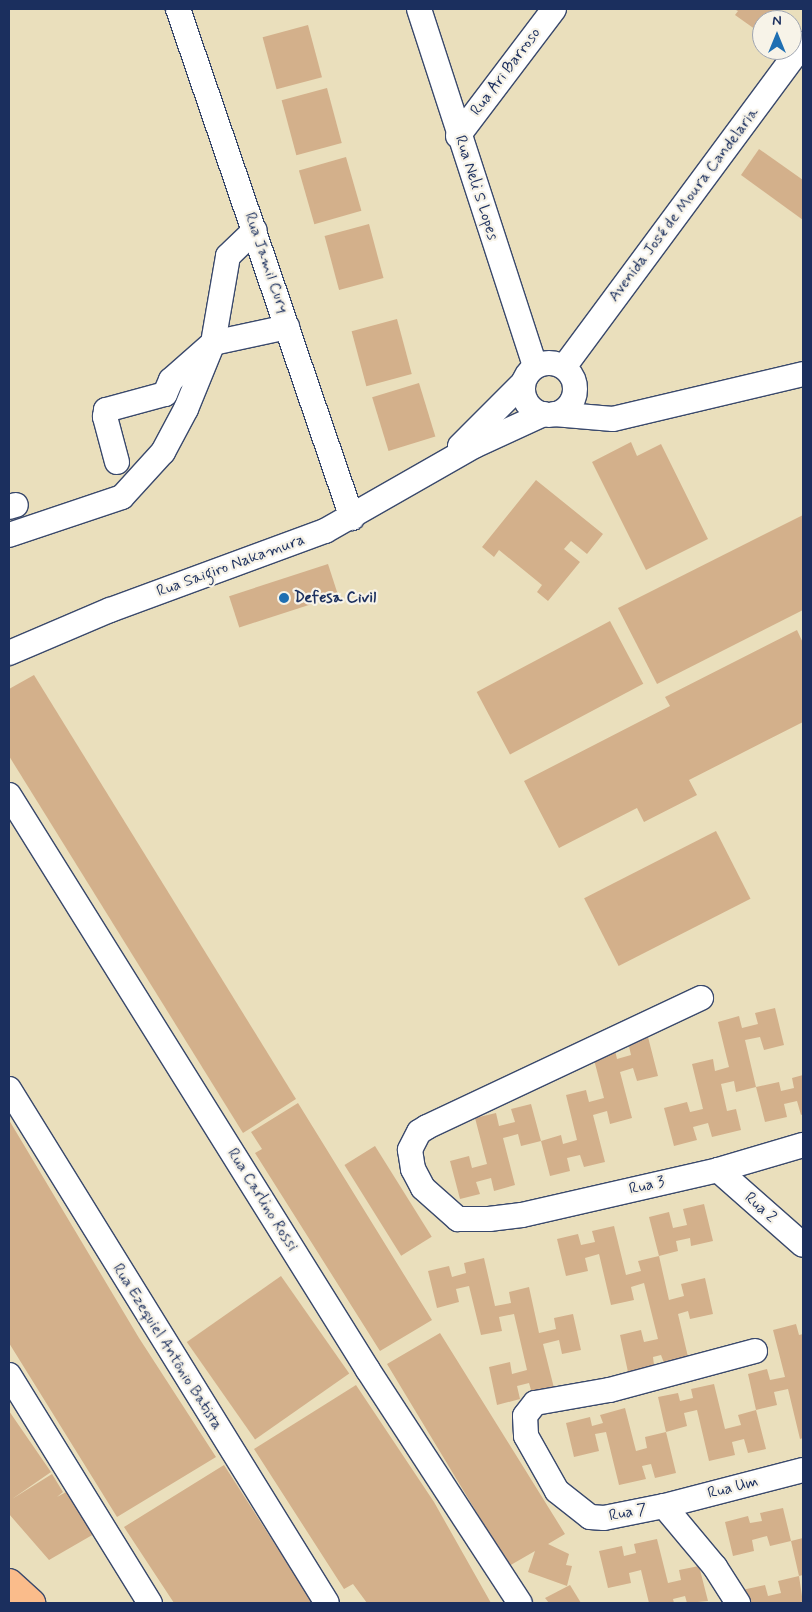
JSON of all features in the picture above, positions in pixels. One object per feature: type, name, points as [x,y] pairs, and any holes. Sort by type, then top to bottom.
[{"type":"main road","points":[[9,1583],[31,1603]]},
{"type":"street","name":"Rua Jamil Cury","points":[[178,9],[352,518]]},
{"type":"street","name":"Rua Neli S Lopes","points":[[419,9],[529,375]]},
{"type":"street","name":"Rua Ari Barroso","points":[[458,136],[554,9]]},
{"type":"street","name":"Avenida José de Moura Candelaria","points":[[564,367],[803,44]]},
{"type":"street","points":[[9,535],[122,497],[163,452],[186,409],[213,343],[228,256],[255,230]]},
{"type":"street","points":[[118,462],[105,417],[106,410],[165,394],[172,380],[213,343],[287,327]]},
{"type":"street","points":[[549,414],[564,411],[575,394],[575,384],[564,367],[555,363],[529,375],[527,403],[549,414],[596,419],[632,416],[803,374]]},
{"type":"street","name":"Rua Saigiro Nakamura","points":[[445,462],[529,375]]},
{"type":"street","points":[[575,394],[632,416]]},
{"type":"street","name":"Rua Saigiro Nakamura","points":[[9,653],[110,610],[325,531],[352,518],[445,462],[549,414]]},
{"type":"street","name":"Rua Carlino Rossi","points":[[9,795],[363,1362],[520,1603]]},
{"type":"street","name":"Rua 3","points":[[701,998],[492,1094],[419,1132],[410,1150],[410,1160],[423,1188],[458,1219],[489,1219],[522,1215],[718,1170],[803,1145]]},
{"type":"street","name":"Rua Ezequiel Antônio Batista","points":[[9,1089],[327,1603]]},
{"type":"street","name":"Rua 2","points":[[718,1170],[802,1243]]},
{"type":"street","name":"Rua 7","points":[[664,1506],[604,1518],[590,1517],[557,1491],[532,1452],[524,1425],[529,1407],[535,1403],[609,1390],[755,1351]]},
{"type":"street","points":[[9,1375],[150,1603]]},
{"type":"street","name":"Rua Um","points":[[664,1506],[803,1470]]},
{"type":"street","points":[[664,1506],[716,1568],[738,1603]]},
{"type":"building","points":[[734,9],[775,9],[752,10],[752,27],[735,15],[738,11]]},
{"type":"building","points":[[308,25],[322,77],[277,89],[263,37]]},
{"type":"building","points":[[327,88],[342,143],[296,155],[282,100]]},
{"type":"building","points":[[759,149],[803,180],[803,220],[741,175]]},
{"type":"building","points":[[346,157],[361,211],[314,224],[299,171]]},
{"type":"building","points":[[369,224],[383,278],[339,290],[325,236]]},
{"type":"building","points":[[397,319],[412,374],[366,386],[352,331]]},
{"type":"building","points":[[419,383],[435,437],[389,451],[372,397]]},
{"type":"building","points":[[631,442],[637,456],[661,444],[708,539],[646,570],[592,462]]},
{"type":"building","points":[[536,480],[603,534],[587,554],[571,541],[564,549],[580,562],[548,601],[537,592],[542,585],[499,550],[494,557],[482,547]]},
{"type":"building","points":[[803,515],[803,610],[657,684],[618,608]]},
{"type":"building","name":"Defesa Civil","points":[[328,564],[338,595],[239,628],[229,596]]},
{"type":"building","points":[[610,621],[643,684],[510,755],[477,692]]},
{"type":"building","points":[[797,630],[803,643],[803,722],[689,780],[697,795],[644,822],[637,808],[559,848],[524,781],[670,706],[665,697]]},
{"type":"building","points":[[34,675],[296,1099],[243,1133],[9,756],[9,689]]},
{"type":"building","points":[[716,831],[751,899],[619,966],[584,898]]},
{"type":"building","points":[[775,1008],[784,1045],[764,1050],[760,1037],[745,1040],[756,1087],[736,1092],[734,1081],[721,1084],[727,1111],[736,1109],[741,1130],[712,1137],[708,1123],[693,1127],[697,1140],[674,1146],[664,1108],[687,1102],[690,1112],[703,1109],[692,1064],[713,1059],[715,1071],[729,1067],[718,1022],[739,1016],[742,1028],[758,1024],[755,1013]]},
{"type":"building","points":[[648,1037],[658,1076],[637,1081],[633,1068],[620,1072],[632,1118],[610,1124],[607,1111],[593,1115],[605,1162],[584,1167],[580,1155],[567,1158],[570,1171],[550,1176],[541,1141],[561,1135],[563,1144],[577,1140],[566,1095],[586,1090],[589,1102],[604,1098],[592,1052],[614,1046],[617,1059],[631,1055],[628,1042]]},
{"type":"building","points":[[803,1075],[803,1114],[801,1115],[797,1101],[784,1104],[787,1117],[765,1122],[756,1087],[779,1082],[781,1091],[794,1088],[792,1078]]},
{"type":"building","points":[[298,1103],[432,1320],[380,1351],[255,1153],[262,1149],[251,1132]]},
{"type":"building","points":[[531,1104],[541,1141],[521,1146],[518,1134],[503,1138],[515,1185],[494,1191],[491,1178],[476,1182],[480,1194],[460,1199],[450,1161],[469,1156],[472,1168],[487,1164],[475,1118],[496,1113],[499,1126],[515,1122],[511,1109]]},
{"type":"building","points":[[9,1120],[139,1338],[216,1457],[117,1517],[9,1343]]},
{"type":"building","points":[[375,1146],[432,1237],[401,1256],[344,1165]]},
{"type":"building","points":[[704,1204],[713,1241],[691,1246],[690,1238],[676,1241],[678,1251],[659,1256],[649,1217],[669,1212],[673,1228],[687,1225],[683,1209]]},
{"type":"building","points":[[614,1226],[626,1275],[641,1271],[638,1261],[659,1256],[669,1300],[684,1296],[681,1284],[705,1278],[713,1314],[690,1319],[688,1311],[678,1314],[688,1357],[664,1363],[661,1355],[653,1357],[654,1365],[628,1372],[620,1335],[641,1330],[644,1342],[658,1339],[644,1283],[631,1287],[634,1300],[611,1305],[599,1254],[585,1258],[588,1271],[566,1276],[557,1239],[578,1234],[581,1245],[595,1242],[592,1231]]},
{"type":"building","points":[[484,1258],[495,1306],[511,1303],[509,1292],[529,1287],[539,1333],[556,1329],[554,1318],[573,1314],[581,1350],[562,1354],[559,1340],[543,1344],[555,1392],[533,1397],[529,1383],[517,1386],[520,1399],[497,1405],[489,1367],[510,1362],[512,1374],[527,1370],[514,1314],[499,1317],[502,1331],[481,1335],[469,1286],[456,1289],[459,1302],[437,1308],[428,1271],[449,1266],[452,1277],[466,1273],[464,1263]]},
{"type":"building","points":[[281,1276],[349,1373],[255,1439],[187,1342]]},
{"type":"building","points":[[796,1324],[799,1335],[803,1334],[803,1438],[800,1439],[788,1389],[774,1392],[777,1405],[756,1410],[748,1374],[767,1369],[770,1380],[785,1377],[773,1330]]},
{"type":"building","points":[[440,1333],[565,1534],[548,1544],[569,1554],[566,1565],[572,1566],[567,1586],[528,1572],[535,1551],[509,1566],[387,1364]]},
{"type":"building","points":[[714,1384],[725,1429],[741,1425],[738,1415],[756,1410],[766,1449],[748,1453],[744,1439],[732,1442],[735,1455],[709,1461],[697,1410],[684,1413],[687,1426],[666,1432],[658,1397],[678,1393],[680,1401],[693,1398],[691,1389]]},
{"type":"building","points":[[356,1385],[434,1502],[491,1603],[367,1603],[353,1584],[344,1589],[254,1449]]},
{"type":"building","points":[[625,1408],[636,1451],[647,1448],[645,1437],[666,1432],[676,1473],[655,1478],[651,1464],[642,1466],[646,1479],[619,1485],[606,1432],[595,1434],[599,1451],[574,1457],[566,1423],[590,1417],[592,1426],[603,1423],[600,1415]]},
{"type":"building","points":[[9,1411],[51,1472],[12,1499],[52,1474],[63,1492],[57,1497],[66,1492],[94,1534],[49,1560],[9,1514]]},
{"type":"building","points":[[224,1465],[314,1603],[174,1603],[124,1527]]},
{"type":"building","points":[[783,1508],[791,1541],[770,1546],[767,1536],[752,1540],[754,1551],[733,1556],[725,1522],[748,1516],[750,1523],[762,1521],[760,1513]]},
{"type":"building","points":[[803,1538],[803,1575],[799,1576],[791,1541]]},
{"type":"building","points":[[657,1539],[668,1583],[681,1580],[679,1570],[699,1566],[708,1601],[687,1603],[685,1596],[673,1599],[674,1603],[649,1603],[641,1570],[629,1573],[631,1583],[608,1588],[599,1551],[622,1546],[624,1556],[636,1553],[634,1544]]},
{"type":"building","points":[[799,1576],[803,1603],[745,1603],[742,1590],[765,1585],[768,1596],[781,1593],[778,1581]]},
{"type":"building","points":[[570,1585],[581,1603],[549,1603],[545,1598]]},
{"type":"place","name":"Defesa Civil","points":[[284,598]]}]
